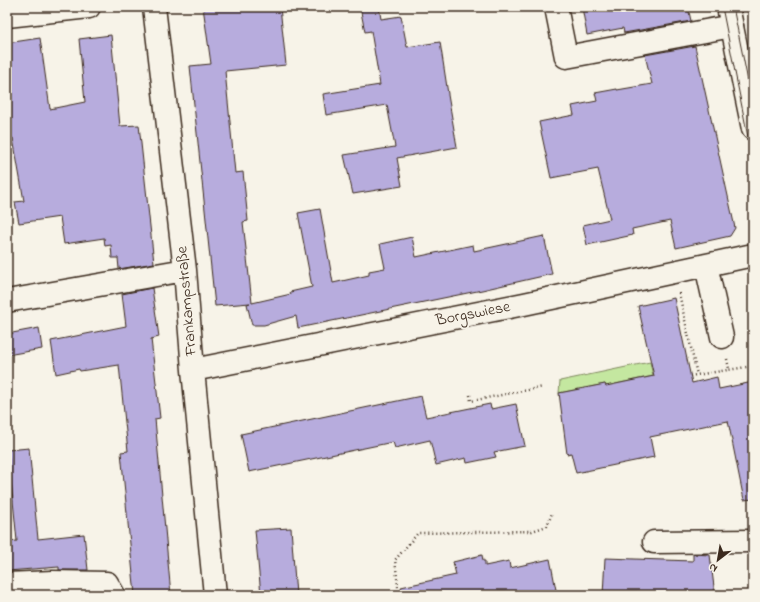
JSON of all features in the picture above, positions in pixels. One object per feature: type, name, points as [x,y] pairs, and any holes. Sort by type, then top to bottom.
[{"type":"street","points":[[7,16],[89,7]]},
{"type":"street","name":"Frankampstraße","points":[[154,7],[185,270],[193,370],[215,595]]},
{"type":"street","points":[[556,7],[566,57],[730,17],[753,129]]},
{"type":"street","name":"Borgswiese","points":[[193,370],[524,304],[753,255]]},
{"type":"street","points":[[706,265],[722,338]]},
{"type":"street","points":[[7,301],[185,270]]},
{"type":"street","points":[[654,542],[753,541]]},
{"type":"street","points":[[7,584],[53,582],[107,583],[114,595]]},
{"type":"path","points":[[679,290],[696,375]]},
{"type":"path","points":[[690,376],[753,366]]},
{"type":"path","points":[[470,395],[471,401],[543,387]]},
{"type":"path","points":[[399,595],[395,560],[418,533],[532,531],[547,526],[552,513]]},
{"type":"green space","points":[[650,362],[653,376],[606,386],[605,384],[559,393],[560,381]]},
{"type":"building","points":[[203,7],[280,7],[286,65],[225,71],[235,173],[243,172],[248,221],[243,222],[252,303],[291,294],[290,292],[312,287],[298,213],[320,209],[333,283],[369,275],[369,271],[385,268],[380,244],[412,237],[416,257],[473,245],[474,251],[544,236],[552,274],[298,328],[296,316],[264,325],[252,325],[247,304],[250,303],[215,306],[190,66],[211,64]]},
{"type":"building","points":[[360,7],[379,7],[381,19],[401,16],[407,47],[440,42],[457,147],[397,158],[402,186],[353,194],[344,155],[395,147],[387,105],[326,115],[323,94],[380,85],[371,31],[365,32]]},
{"type":"building","points":[[582,7],[688,7],[691,21],[624,33],[623,28],[587,35]]},
{"type":"building","points":[[111,35],[120,126],[139,125],[154,263],[119,269],[118,258],[112,258],[111,245],[105,246],[104,238],[64,244],[60,217],[19,223],[15,202],[24,201],[13,138],[7,139],[7,43],[40,38],[50,109],[85,102],[79,39]]},
{"type":"building","points":[[695,46],[735,228],[730,236],[676,248],[670,221],[632,229],[633,235],[587,245],[583,225],[610,219],[598,169],[551,178],[539,122],[574,115],[572,106],[597,101],[595,93],[652,84],[645,55]]},
{"type":"building","points":[[152,288],[159,337],[151,339],[160,418],[155,419],[171,595],[135,595],[121,452],[128,451],[119,365],[80,371],[79,369],[56,374],[51,341],[126,326],[122,294]]},
{"type":"building","points":[[674,298],[692,383],[717,377],[719,389],[753,382],[753,499],[744,500],[728,421],[650,437],[654,457],[576,473],[571,453],[567,454],[559,393],[605,384],[606,386],[654,376],[638,306]]},
{"type":"building","points":[[39,328],[42,349],[7,355],[7,334]]},
{"type":"building","points":[[421,396],[426,417],[490,404],[491,409],[516,404],[525,446],[494,452],[496,457],[467,463],[466,458],[436,465],[430,440],[395,448],[393,442],[249,472],[241,434]]},
{"type":"building","points":[[29,448],[38,539],[84,534],[88,570],[59,570],[59,567],[7,571],[7,542],[17,541],[8,450]]},
{"type":"building","points":[[291,528],[296,595],[261,595],[255,530]]},
{"type":"building","points":[[693,554],[710,555],[715,595],[603,595],[605,558],[693,561]]},
{"type":"building","points":[[482,555],[483,561],[485,561],[485,566],[509,561],[510,568],[550,559],[557,595],[402,595],[401,587],[456,575],[453,562]]},
{"type":"tram line","points":[[722,7],[753,162]]},
{"type":"tram line","points":[[733,7],[753,106]]}]
